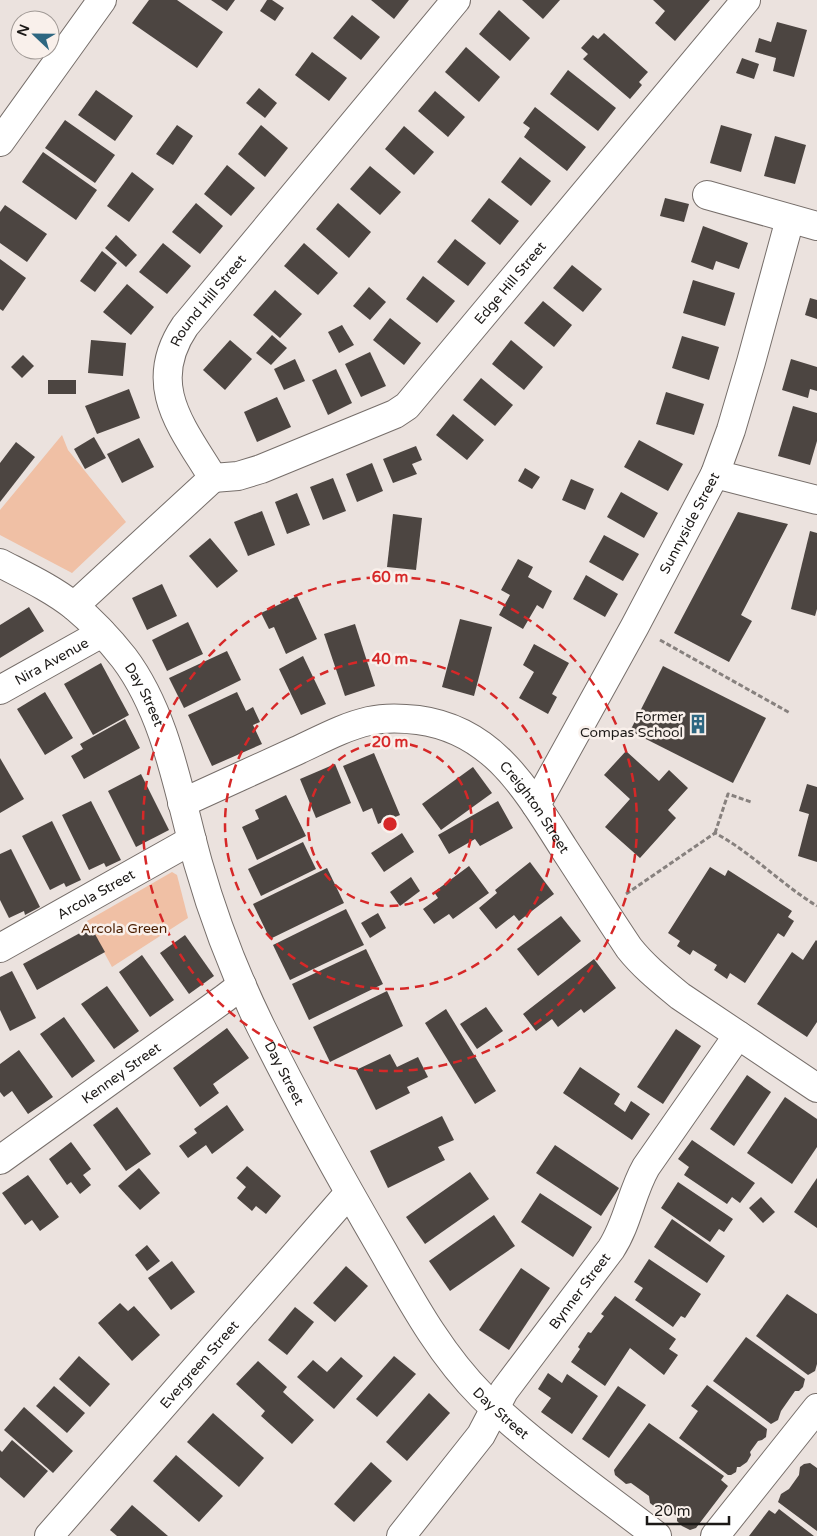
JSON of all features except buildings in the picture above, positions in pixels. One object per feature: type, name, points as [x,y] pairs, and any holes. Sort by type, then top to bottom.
[{"type":"street","points":[[0,142],[102,0]]},
{"type":"street","name":"Round Hill Street","points":[[213,478],[177,418],[168,393],[167,370],[177,337],[456,0]]},
{"type":"street","name":"Edge Hill Street","points":[[213,478],[238,476],[261,469],[395,414],[407,406],[746,0]]},
{"type":"street","points":[[707,195],[817,226]]},
{"type":"street","name":"Sunnyside Street","points":[[536,805],[635,626],[715,474],[731,430],[751,362],[790,219]]},
{"type":"street","points":[[715,474],[817,500]]},
{"type":"street","points":[[74,606],[213,478]]},
{"type":"street","name":"Day Street","points":[[0,564],[40,584],[74,606],[102,633],[125,660],[146,696],[164,741],[209,900],[242,985],[300,1104],[349,1193],[440,1347],[460,1372],[496,1409],[540,1447],[657,1536]]},
{"type":"street","name":"Nira Avenue","points":[[0,690],[102,633]]},
{"type":"street","name":"Creighton Street","points":[[182,803],[338,731],[369,721],[399,718],[435,723],[470,736],[503,762],[525,788],[638,960],[680,996],[817,1088]]},
{"type":"street","name":"Arcola Street","points":[[0,948],[192,840]]},
{"type":"street","name":"Kenney Street","points":[[0,1160],[242,985]]},
{"type":"street","name":"Bynner Street","points":[[401,1536],[481,1435],[504,1391],[612,1249],[623,1228],[637,1186],[646,1167],[738,1034]]},
{"type":"street","name":"Evergreen Street","points":[[49,1536],[349,1193]]},
{"type":"street","points":[[715,1536],[817,1408]]},
{"type":"path","points":[[653,636],[790,712]]},
{"type":"path","points":[[622,897],[715,833],[728,794],[750,802]]},
{"type":"path","points":[[715,833],[738,846],[793,891],[817,906]]},
{"type":"green space","points":[[62,435],[68,450],[126,522],[72,573],[0,535],[0,510]]},
{"type":"green space","name":"Arcola Green","points":[[172,872],[177,875],[188,918],[112,967],[87,921]]},
{"type":"place","name":"Former Compas School","points":[[698,724]]}]
